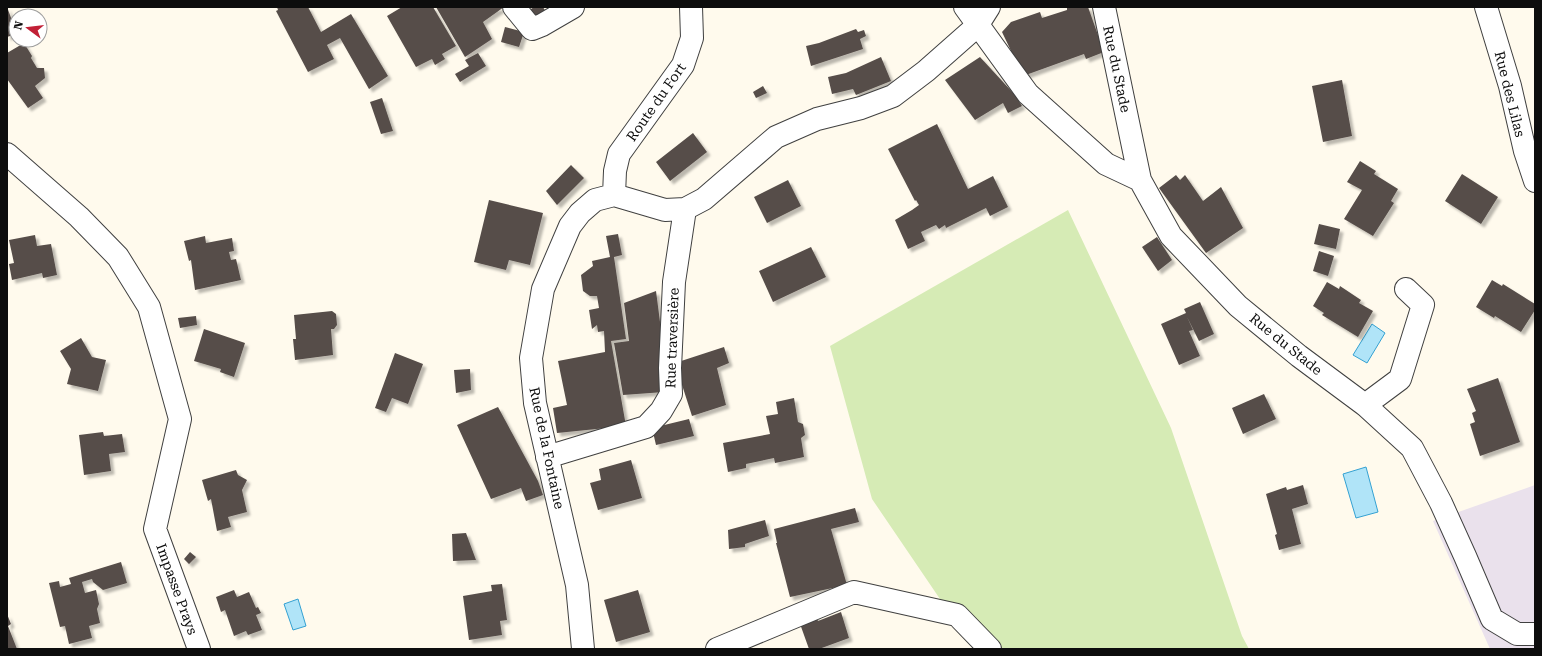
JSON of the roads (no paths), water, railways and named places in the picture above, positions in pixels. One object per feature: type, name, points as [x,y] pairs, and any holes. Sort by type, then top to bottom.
[{"type":"street","points":[[514,7],[532,29],[542,25],[573,7]]},
{"type":"street","name":"Route du Fort","points":[[614,195],[615,171],[619,154],[683,65],[692,38],[691,7]]},
{"type":"street","points":[[965,7],[977,26],[1028,94],[1106,164],[1140,180]]},
{"type":"street","points":[[614,195],[665,210],[685,209],[704,199],[776,137],[817,119],[861,108],[893,96],[926,71],[977,26],[989,7]]},
{"type":"street","name":"Rue du Stade","points":[[1104,7],[1140,180],[1170,236],[1238,306],[1299,356],[1366,406],[1412,448],[1444,509],[1466,556],[1492,619],[1517,634],[1535,634]]},
{"type":"street","name":"Rue des Lilas","points":[[1486,7],[1510,86],[1525,151],[1535,181]]},
{"type":"street","name":"Impasse Prays","points":[[8,159],[79,217],[118,258],[149,307],[180,419],[154,530],[199,649]]},
{"type":"street","name":"Rue de la Fontaine","points":[[583,649],[577,585],[535,403],[531,358],[543,289],[570,226],[580,213],[595,200],[614,195]]},
{"type":"street","name":"Rue traversière","points":[[547,456],[646,427],[661,411],[671,394],[670,368],[674,282],[685,209]]},
{"type":"street","points":[[1366,406],[1400,379],[1423,305],[1406,288]]},
{"type":"street","points":[[717,649],[854,592],[957,615],[990,649]]},
{"type":"water","points":[[1372,324],[1385,333],[1367,363],[1353,355]]},
{"type":"water","points":[[1366,467],[1378,512],[1356,518],[1343,474]]},
{"type":"water","points":[[298,599],[306,626],[293,630],[284,604]]}]
